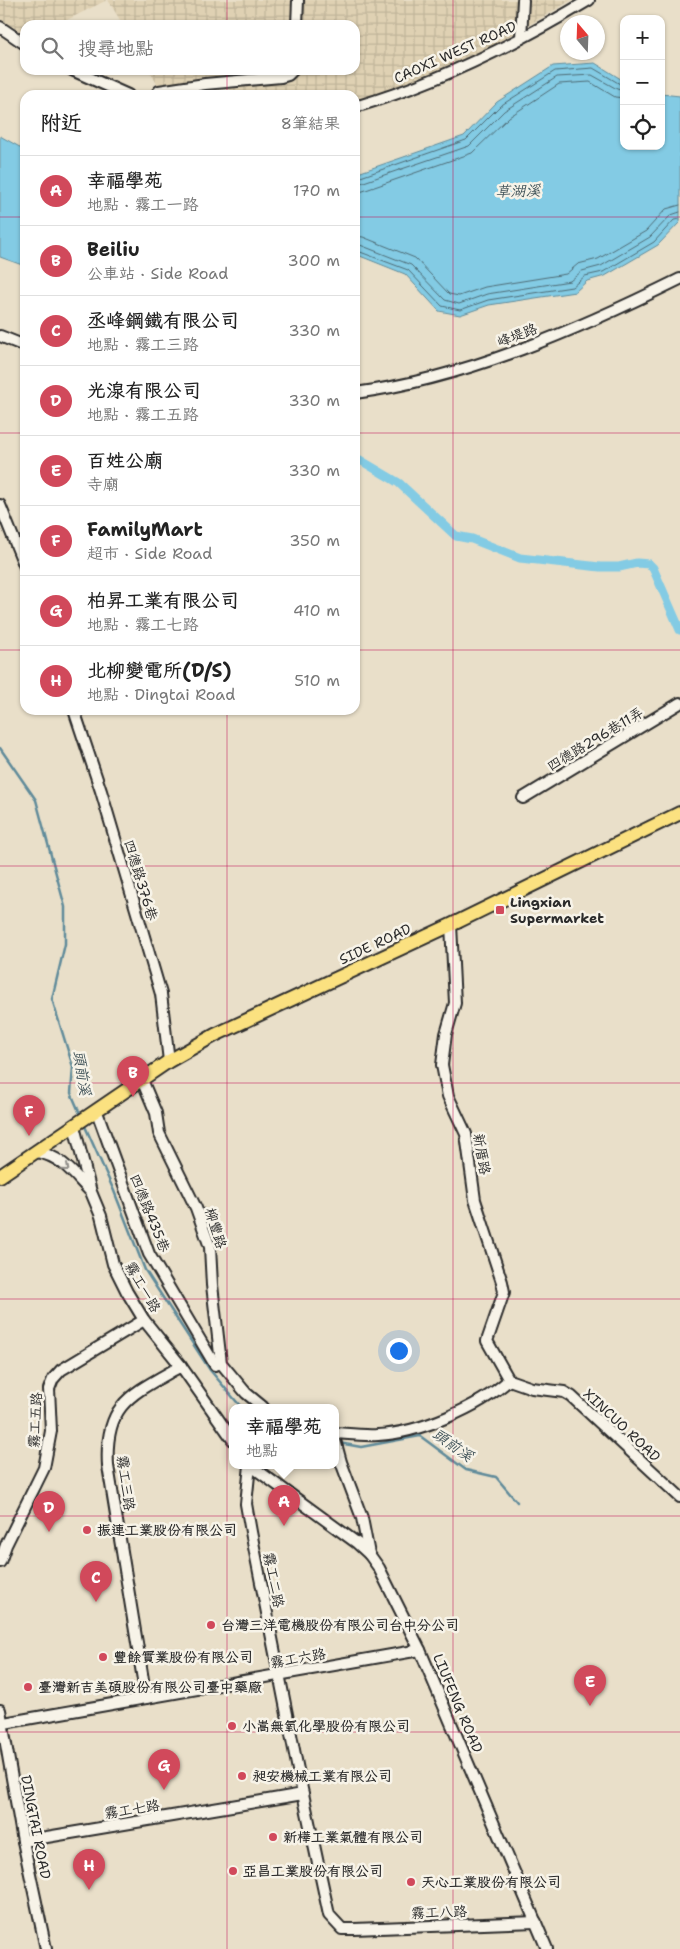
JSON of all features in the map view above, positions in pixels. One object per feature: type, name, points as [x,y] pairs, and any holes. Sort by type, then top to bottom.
[{"type":"main road","name":"SIDE ROAD","points":[[76,1125],[169,1061],[215,1035],[451,925],[680,813]]},
{"type":"main road","points":[[0,1176],[76,1125]]},
{"type":"street","points":[[297,20],[298,0]]},
{"type":"street","points":[[521,38],[524,0]]},
{"type":"street","name":"CAOXI WEST ROAD","points":[[360,105],[391,96],[471,63],[550,24],[589,0]]},
{"type":"street","points":[[0,28],[20,41]]},
{"type":"street","points":[[83,75],[117,90]]},
{"type":"street","points":[[166,90],[288,75]]},
{"type":"street","name":"峰堤路","points":[[360,392],[418,382],[494,358],[575,328],[680,279]]},
{"type":"street","points":[[0,336],[20,344]]},
{"type":"street","points":[[0,505],[20,555]]},
{"type":"street","name":"四德路296巷11弄","points":[[523,798],[680,703]]},
{"type":"street","name":"四德路376巷","points":[[76,715],[101,791],[161,994],[169,1061]]},
{"type":"street","name":"新厝路","points":[[451,925],[455,1003],[446,1034],[442,1065],[448,1096],[466,1134],[475,1200],[502,1282],[504,1292],[487,1341],[509,1380]]},
{"type":"street","name":"柳豐路","points":[[142,1080],[156,1113],[159,1133],[196,1208],[210,1247],[212,1285],[221,1364]]},
{"type":"street","name":"四德路435巷","points":[[94,1114],[149,1254],[215,1365],[221,1364]]},
{"type":"street","name":"霧工一路","points":[[76,1125],[91,1192],[101,1216],[113,1264],[144,1320],[181,1366],[229,1434]]},
{"type":"street","points":[[37,1152],[51,1155],[70,1170],[91,1192]]},
{"type":"street","name":"霧工五路","points":[[0,1562],[6,1545],[44,1468],[50,1431],[49,1390],[53,1379],[61,1370],[144,1320]]},
{"type":"street","points":[[221,1364],[246,1393],[259,1404]]},
{"type":"street","name":"霧工三路","points":[[146,1698],[108,1466],[108,1432],[119,1408],[135,1392],[181,1366]]},
{"type":"street","points":[[339,1433],[378,1435],[428,1424],[474,1406],[509,1380]]},
{"type":"street","name":"XINCUO ROAD","points":[[509,1380],[532,1388],[564,1392],[571,1396],[680,1497]]},
{"type":"street","name":"LIUFENG ROAD","points":[[339,1455],[362,1518],[369,1554],[379,1568],[420,1650],[547,1949]]},
{"type":"street","name":"霧工二路","points":[[250,1469],[246,1504],[279,1676],[329,1915],[342,1929]]},
{"type":"street","points":[[255,1469],[357,1543],[369,1554]]},
{"type":"street","name":"霧工六路","points":[[4,1723],[420,1650]]},
{"type":"street","name":"DINGTAI ROAD","points":[[0,1710],[46,1949]]},
{"type":"street","name":"霧工七路","points":[[24,1841],[303,1794]]},
{"type":"street","name":"霧工八路","points":[[342,1929],[536,1922]]},
{"type":"shaded area","points":[[0,0],[107,0],[67,20],[20,20],[20,32],[0,19]]},
{"type":"shaded area","points":[[108,0],[572,0],[492,46],[380,97],[360,101],[360,90],[229,90],[228,78],[157,84],[152,75],[360,75],[360,20],[120,20]]},
{"type":"water","name":"草湖溪","points":[[595,63],[620,79],[620,150],[665,150],[665,94],[680,96],[680,222],[658,245],[605,276],[587,281],[575,292],[489,305],[460,315],[439,311],[405,274],[360,256],[360,172],[464,136],[497,102],[553,66]]},
{"type":"water","points":[[0,136],[20,147],[20,264],[0,257]]},
{"type":"waterway","points":[[360,460],[399,483],[456,536],[472,539],[520,558],[600,567],[619,567],[637,563],[649,564],[653,568],[680,630]]},
{"type":"waterway","name":"頭前溪","points":[[0,748],[36,800],[65,907],[65,944],[52,999],[73,1067],[71,1093],[81,1116]]},
{"type":"waterway","name":"頭前溪","points":[[84,1124],[114,1191],[145,1270],[210,1370],[238,1404]]},
{"type":"waterway","name":"頭前溪","points":[[339,1443],[361,1447],[420,1436],[466,1470],[496,1477],[517,1502]]},
{"type":"place","name":"Lingxian Supermarket","points":[[500,910]]},
{"type":"place","name":"Beiliu","points":[[133,1097]]},
{"type":"place","name":"FamilyMart","points":[[29,1136]]},
{"type":"place","name":"幸福學苑","points":[[284,1526]]},
{"type":"place","name":"振連工業股份有限公司","points":[[87,1530]]},
{"type":"place","name":"光湶有限公司","points":[[49,1532]]},
{"type":"place","name":"丞峰鋼鐵有限公司","points":[[96,1602]]},
{"type":"place","name":"台灣三洋電機股份有限公司台中分公司","points":[[211,1625]]},
{"type":"place","name":"豐餘實業股份有限公司","points":[[103,1657]]},
{"type":"place","name":"臺灣新吉美碩股份有限公司臺中藥廠","points":[[28,1687]]},
{"type":"place","name":"百姓公廟","points":[[590,1706]]},
{"type":"place","name":"小嵩無氧化學股份有限公司","points":[[232,1726]]},
{"type":"place","name":"昶安機械工業有限公司","points":[[242,1776]]},
{"type":"place","name":"柏昇工業有限公司","points":[[164,1790]]},
{"type":"place","name":"新樺工業氣體有限公司","points":[[273,1837]]},
{"type":"place","name":"亞昌工業股份有限公司","points":[[233,1871]]},
{"type":"place","name":"天心工業股份有限公司","points":[[411,1882]]},
{"type":"place","name":"北柳變電所(D/S)","points":[[89,1890]]}]
